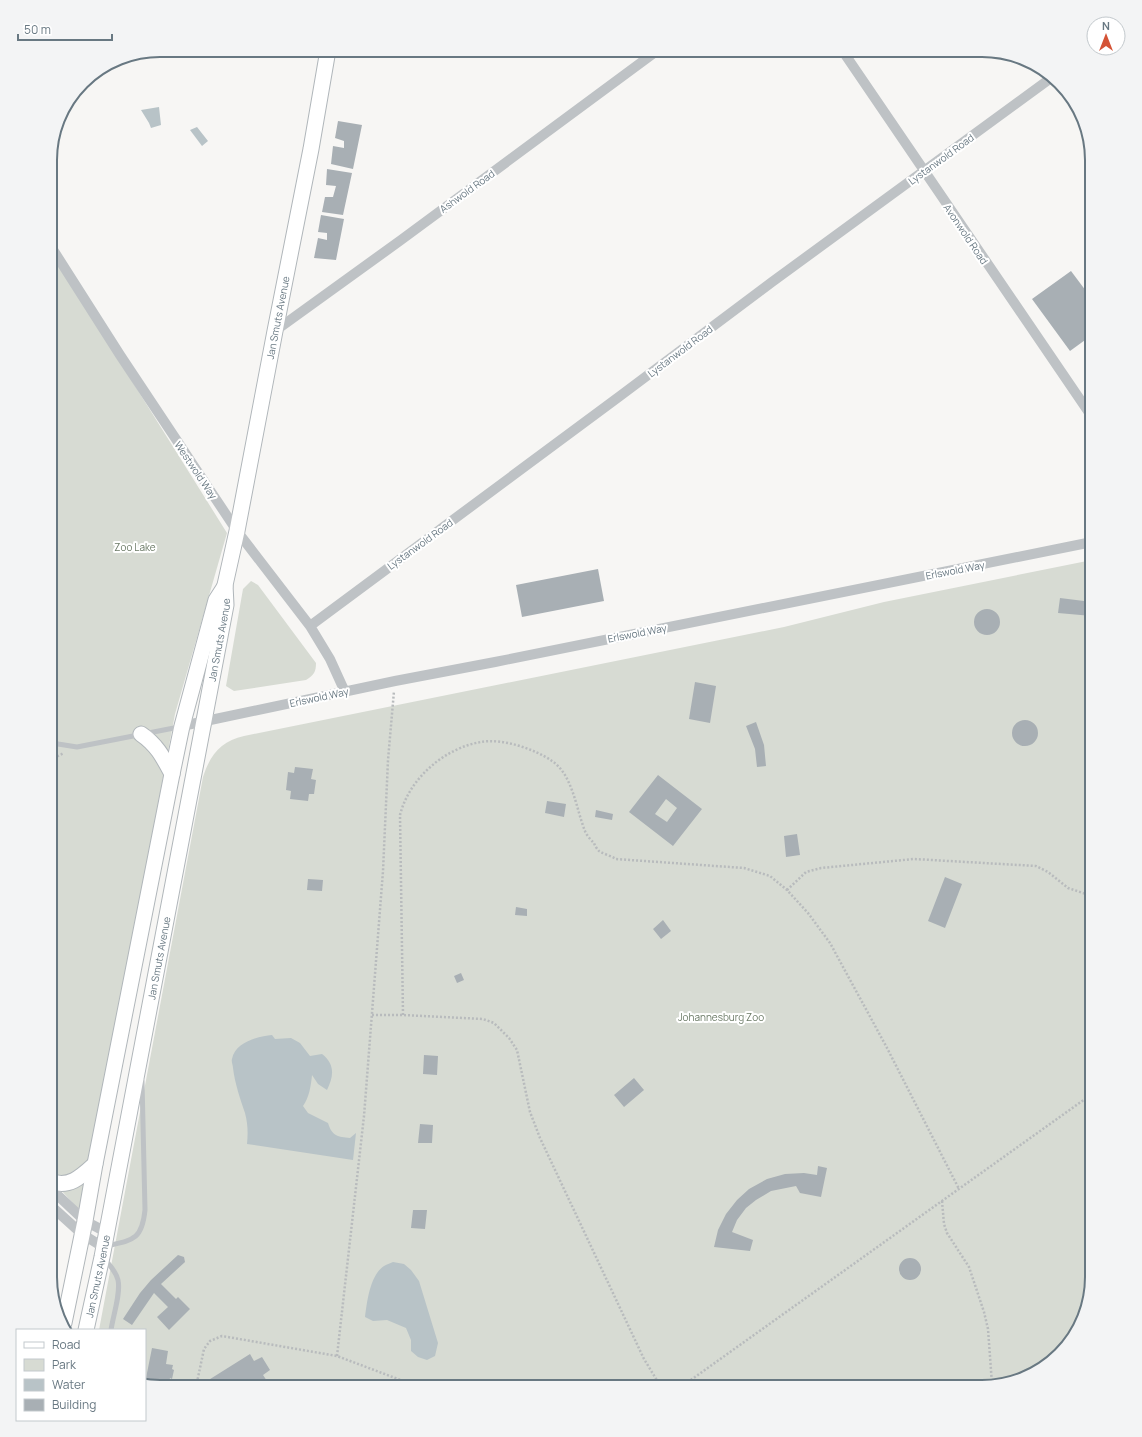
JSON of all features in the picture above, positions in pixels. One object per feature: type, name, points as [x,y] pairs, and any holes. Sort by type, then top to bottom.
[{"type":"main road","name":"Jan Smuts Avenue","points":[[86,1329],[103,1252],[204,721],[226,604],[225,586],[311,149],[327,57]]},
{"type":"main road","name":"Jan Smuts Avenue","points":[[65,1317],[182,726],[216,600],[225,586]]},
{"type":"main road","points":[[141,734],[151,741],[160,752],[172,774]]},
{"type":"main road","points":[[57,1184],[68,1183],[79,1178],[95,1164]]},
{"type":"street","name":"Ashwold Road","points":[[275,331],[649,57]]},
{"type":"street","name":"Avonwold Road","points":[[847,57],[1085,407]]},
{"type":"street","name":"Lystanwold Road","points":[[310,626],[923,171],[1048,80]]},
{"type":"street","name":"Westwold Way","points":[[57,256],[120,356],[237,531],[310,626],[330,659],[345,692]]},
{"type":"street","name":"Erlswold Way","points":[[182,726],[395,681],[503,661],[1085,543]]},
{"type":"street","points":[[57,1196],[103,1252]]},
{"type":"street","points":[[57,1210],[83,1228],[106,1232]]},
{"type":"lane","points":[[57,744],[77,747],[182,726]]},
{"type":"lane","points":[[111,1329],[118,1290],[118,1280],[103,1252],[134,1238],[140,1233],[144,1225],[145,1210],[141,1050]]},
{"type":"path","points":[[337,1356],[364,1116],[383,871],[388,760],[395,681]]},
{"type":"path","points":[[403,1015],[400,815],[403,802],[414,784],[423,774],[436,762],[458,748],[481,741],[499,741],[512,744],[553,761],[565,773],[585,832],[599,851],[616,858],[744,868],[770,876],[786,890],[808,913],[830,943],[886,1046],[959,1189]]},
{"type":"path","points":[[786,890],[806,872],[821,868],[914,858],[1036,866],[1048,872],[1068,888],[1085,894]]},
{"type":"path","points":[[372,1015],[483,1019],[494,1023],[509,1038],[518,1050],[530,1112],[540,1138],[644,1359],[657,1380]]},
{"type":"path","points":[[690,1380],[1085,1099]]},
{"type":"path","points":[[942,1201],[944,1224],[969,1267],[984,1312],[988,1329],[991,1379]]},
{"type":"path","points":[[197,1380],[204,1349],[210,1341],[222,1336],[337,1356],[400,1380]]},
{"type":"green space","name":"Zoo Lake","points":[[57,261],[227,533],[175,714],[81,1212],[57,1186]]},
{"type":"green space","name":"Johannesburg Zoo","points":[[1085,561],[1085,1277],[1084,1291],[1077,1317],[1064,1340],[1055,1350],[1039,1363],[1022,1372],[996,1379],[982,1380],[146,1379],[146,1329],[99,1329],[203,777],[209,762],[218,750],[229,741],[244,736],[784,627],[884,602]]},
{"type":"green space","points":[[251,581],[258,585],[316,663],[314,673],[306,680],[234,691],[226,686],[243,589]]},
{"type":"water","points":[[159,107],[161,125],[151,128],[141,110]]},
{"type":"water","points":[[197,127],[208,141],[202,146],[190,130]]},
{"type":"water","points":[[272,1035],[275,1039],[291,1038],[300,1043],[310,1056],[322,1054],[329,1062],[332,1075],[327,1090],[318,1084],[312,1075],[307,1099],[303,1106],[308,1113],[328,1123],[331,1131],[336,1135],[350,1138],[356,1133],[353,1160],[247,1144],[247,1121],[236,1085],[232,1060],[234,1053],[243,1044],[254,1039]]},
{"type":"water","points":[[393,1262],[404,1264],[411,1270],[419,1281],[438,1343],[435,1356],[427,1360],[418,1357],[411,1351],[411,1340],[406,1328],[387,1320],[373,1321],[365,1317],[370,1289],[375,1276],[384,1266]]},
{"type":"building","points":[[338,121],[362,125],[353,169],[331,164],[333,146],[344,148],[344,141],[335,138]]},
{"type":"building","points":[[327,169],[352,173],[343,215],[322,212],[325,197],[333,197],[336,186],[326,185]]},
{"type":"building","points":[[321,215],[344,219],[336,260],[314,258],[318,238],[327,240],[327,233],[318,232]]},
{"type":"building","points":[[1071,271],[1085,290],[1085,340],[1070,351],[1032,299]]},
{"type":"building","points":[[598,569],[604,601],[522,617],[516,585]]},
{"type":"building","points":[[1060,598],[1085,601],[1085,615],[1058,613]]},
{"type":"building","points":[[987,609],[996,613],[1000,622],[996,631],[987,635],[978,631],[974,622],[978,613]]},
{"type":"building","points":[[695,682],[716,686],[710,723],[689,719]]},
{"type":"building","points":[[1025,720],[1034,724],[1038,733],[1034,742],[1025,746],[1016,742],[1012,733],[1016,724]]},
{"type":"building","points":[[756,722],[764,745],[766,766],[757,767],[755,749],[746,726]]},
{"type":"building","points":[[295,767],[313,769],[311,779],[316,780],[314,794],[309,794],[308,801],[290,799],[291,791],[286,790],[288,772],[294,773]]},
{"type":"building","points":[[658,775],[702,809],[673,846],[629,812]],"holes":[[[666,799],[677,808],[667,822],[655,814]]]},
{"type":"building","points":[[547,801],[566,804],[564,817],[545,813]]},
{"type":"building","points":[[596,810],[613,814],[612,820],[595,817]]},
{"type":"building","points":[[797,834],[800,855],[786,857],[784,836]]},
{"type":"building","points":[[945,877],[962,884],[945,928],[928,921]]},
{"type":"building","points":[[308,879],[323,880],[322,891],[307,890]]},
{"type":"building","points":[[516,907],[527,909],[527,916],[515,915]]},
{"type":"building","points":[[663,920],[671,931],[661,939],[653,929]]},
{"type":"building","points":[[461,973],[464,980],[457,983],[454,976]]},
{"type":"building","points":[[424,1055],[438,1056],[437,1075],[423,1074]]},
{"type":"building","points":[[634,1078],[644,1090],[624,1107],[614,1095]]},
{"type":"building","points":[[420,1124],[433,1125],[432,1143],[418,1143]]},
{"type":"building","points":[[818,1166],[827,1168],[821,1197],[800,1193],[796,1186],[771,1191],[746,1208],[737,1220],[732,1232],[753,1240],[750,1251],[714,1247],[718,1230],[726,1214],[737,1200],[749,1189],[767,1179],[785,1174],[804,1173],[817,1175]]},
{"type":"building","points":[[413,1210],[427,1210],[425,1229],[411,1228]]},
{"type":"building","points":[[178,1255],[184,1257],[185,1262],[161,1284],[176,1299],[178,1297],[190,1309],[169,1330],[157,1317],[168,1307],[154,1293],[132,1325],[123,1319],[140,1293],[151,1280]]},
{"type":"building","points":[[906,1258],[914,1258],[921,1265],[921,1273],[914,1280],[906,1280],[899,1273],[899,1265]]},
{"type":"building","points":[[152,1348],[168,1351],[166,1364],[173,1365],[172,1369],[174,1370],[172,1379],[160,1380],[146,1378]]},
{"type":"building","points":[[250,1354],[254,1361],[262,1357],[270,1370],[263,1375],[266,1380],[209,1380]]}]
